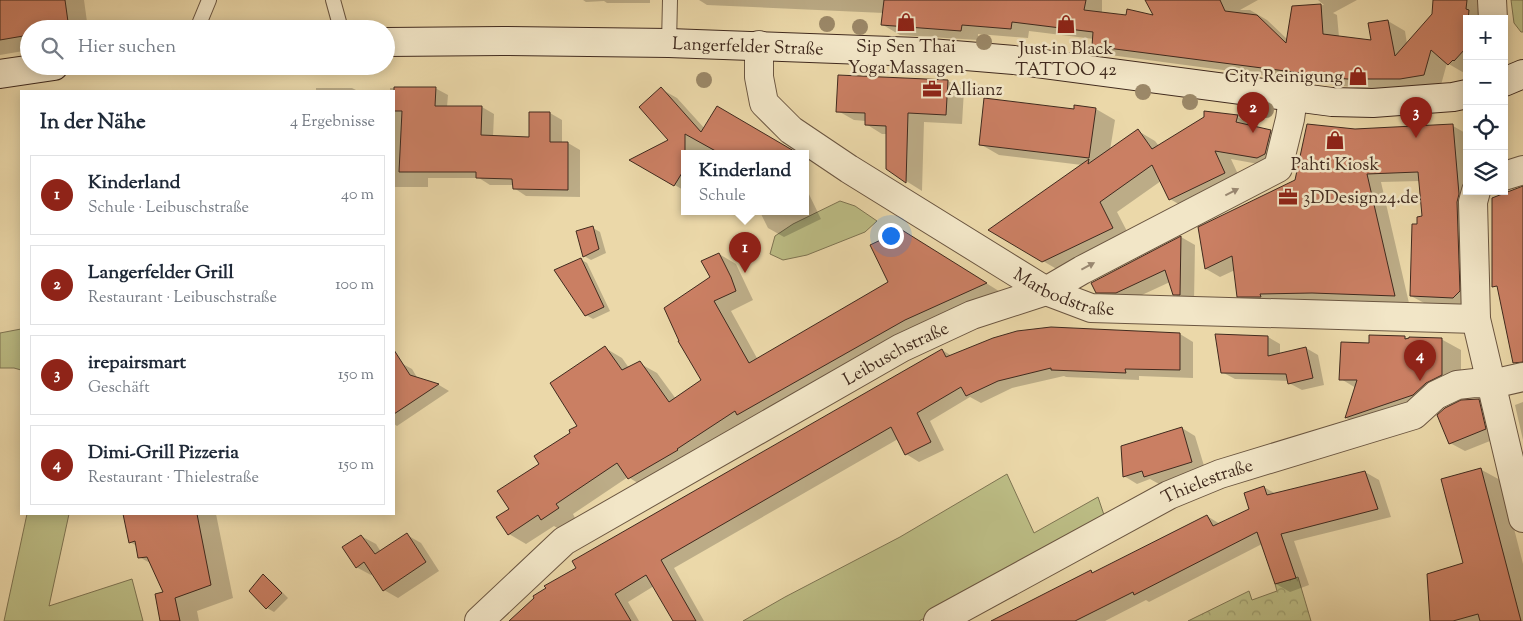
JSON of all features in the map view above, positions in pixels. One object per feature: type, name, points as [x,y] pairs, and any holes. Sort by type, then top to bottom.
[{"type":"street","points":[[1492,0],[1493,15]]},
{"type":"street","name":"Langerfelder Straße","points":[[395,42],[669,43],[918,52],[986,57],[1332,102],[1373,103],[1463,95]]},
{"type":"street","name":"Marbodstraße","points":[[759,45],[759,77],[764,103],[791,130],[1046,291],[1091,308],[1476,320]]},
{"type":"street","points":[[0,74],[20,71]]},
{"type":"street","points":[[1508,80],[1523,74]]},
{"type":"street","name":"Leibuschstraße","points":[[479,621],[564,541],[901,348],[972,315],[1046,291],[1082,270],[1272,172],[1278,168],[1293,98]]},
{"type":"street","points":[[1508,175],[1523,170]]},
{"type":"street","points":[[1475,195],[1473,202],[1476,320],[1523,518]]},
{"type":"street","name":"Thielestraße","points":[[938,621],[1169,495],[1220,474],[1414,415],[1436,396],[1457,385],[1492,384],[1523,377]]},
{"type":"lane","points":[[201,20],[209,0]]},
{"type":"lane","points":[[332,0],[338,20]]},
{"type":"lane","points":[[669,43],[670,0]]},
{"type":"green space","points":[[1511,0],[1523,0],[1523,32],[1514,23]]},
{"type":"green space","points":[[840,201],[855,206],[877,221],[865,232],[807,255],[783,260],[770,254],[775,236],[793,224]]},
{"type":"green space","points":[[20,329],[20,370],[0,368],[0,333]]},
{"type":"green space","points":[[1007,474],[1034,533],[1098,497],[1105,518],[919,621],[743,621],[900,537]]},
{"type":"green space","points":[[27,515],[69,515],[49,606],[132,579],[143,621],[4,621]]},
{"type":"green space","points":[[1298,577],[1311,621],[1188,621],[1249,591],[1252,600],[1277,591],[1275,584]]},
{"type":"building","points":[[0,0],[65,0],[68,20],[20,20],[20,37],[0,40]]},
{"type":"building","points":[[884,0],[1086,0],[1084,10],[1126,15],[1127,9],[1153,15],[1145,0],[1220,0],[1225,11],[1257,15],[1286,43],[1292,6],[1321,4],[1323,34],[1371,40],[1368,23],[1388,20],[1395,56],[1432,14],[1433,0],[1467,0],[1466,9],[1469,10],[1468,15],[1463,15],[1463,51],[1454,61],[1448,65],[1431,50],[1424,75],[1400,79],[1347,79],[1092,46],[1093,32],[1012,22],[1011,29],[962,25],[961,31],[881,25]]},
{"type":"building","points":[[838,75],[948,80],[946,115],[908,113],[906,183],[886,169],[886,126],[865,125],[865,113],[836,112]]},
{"type":"building","points":[[394,87],[436,87],[435,106],[482,106],[481,135],[529,137],[529,112],[550,112],[550,142],[568,142],[568,190],[513,189],[512,179],[476,178],[476,172],[399,172],[402,111],[395,111]]},
{"type":"building","points":[[661,87],[701,132],[717,106],[792,150],[714,150],[685,134],[685,150],[681,150],[681,175],[674,186],[629,160],[668,140],[639,107]]},
{"type":"building","points":[[984,98],[1074,109],[1074,105],[1096,108],[1089,158],[979,145]]},
{"type":"building","points":[[1204,111],[1238,115],[1236,122],[1271,130],[1265,154],[1257,158],[1215,151],[1225,173],[1169,200],[1152,165],[1100,202],[1113,228],[1042,262],[988,230],[1089,159],[1088,164],[1138,129],[1152,149],[1204,117]]},
{"type":"building","points":[[1307,124],[1355,129],[1453,124],[1459,194],[1457,202],[1460,291],[1453,298],[1410,296],[1412,224],[1417,224],[1417,217],[1422,216],[1418,172],[1367,174],[1395,296],[1312,293],[1260,294],[1261,297],[1237,297],[1232,256],[1205,269],[1198,227],[1295,180]]},
{"type":"building","points":[[1523,186],[1523,362],[1513,363],[1497,286],[1492,287],[1492,198],[1500,195],[1508,195],[1508,192]]},
{"type":"building","points":[[593,226],[599,249],[583,257],[576,231]]},
{"type":"building","points":[[902,230],[987,283],[905,320],[737,415],[735,411],[678,450],[628,479],[617,463],[556,504],[559,508],[541,520],[538,515],[508,535],[496,517],[509,509],[497,491],[539,464],[534,456],[570,433],[569,430],[577,426],[550,383],[605,346],[622,370],[640,361],[669,402],[701,380],[678,341],[664,308],[710,277],[701,261],[719,253],[731,277],[736,291],[714,301],[749,363],[888,282],[870,245]]},
{"type":"building","points":[[1181,236],[1180,295],[1173,295],[1165,270],[1116,293],[1096,293],[1091,283]]},
{"type":"building","points":[[581,258],[604,307],[585,316],[554,270]]},
{"type":"building","points":[[1051,327],[1180,333],[1180,370],[1125,369],[1126,373],[1051,370],[1051,368],[998,381],[966,396],[961,387],[917,413],[931,442],[905,455],[891,427],[661,560],[696,621],[673,621],[646,575],[615,594],[631,621],[509,621],[534,598],[533,596],[546,588],[544,586],[576,568],[572,561],[942,349],[946,357],[993,338],[1017,331]]},
{"type":"building","points":[[1215,334],[1268,336],[1268,356],[1306,347],[1313,378],[1288,384],[1286,374],[1221,373]]},
{"type":"building","points":[[1369,335],[1405,336],[1405,339],[1409,337],[1442,338],[1442,375],[1426,383],[1413,395],[1345,418],[1357,380],[1339,380],[1341,342],[1369,343]]},
{"type":"building","points":[[395,352],[410,375],[439,384],[395,413]]},
{"type":"building","points":[[1479,399],[1486,429],[1449,444],[1437,415],[1445,408],[1461,400]]},
{"type":"building","points":[[1182,427],[1192,462],[1144,477],[1142,471],[1123,477],[1121,446]]},
{"type":"building","points":[[1481,468],[1521,621],[1480,621],[1478,614],[1453,621],[1430,621],[1427,574],[1463,563],[1441,479]]},
{"type":"building","points":[[1365,471],[1378,509],[1281,534],[1296,578],[1275,584],[1257,532],[1134,595],[1133,592],[1075,621],[991,621],[1091,570],[1092,573],[1207,515],[1213,526],[1249,509],[1244,493],[1264,486],[1267,495]]},
{"type":"building","points":[[123,515],[197,515],[211,585],[175,598],[180,621],[160,621],[155,594],[163,592],[147,557],[138,558],[135,541],[129,543]]},
{"type":"building","points":[[407,533],[426,562],[383,591],[364,562],[356,568],[342,547],[361,535],[375,554]]},
{"type":"building","points":[[263,574],[282,593],[266,609],[249,591]]},
{"type":"place","name":"Sip Sen Thai Yoga Massagen","points":[[906,22]]},
{"type":"place","name":"Just in Black TATTOO 42","points":[[1066,24]]},
{"type":"place","name":"City Reinigung","points":[[1358,76]]},
{"type":"place","name":"Allianz","points":[[932,89]]},
{"type":"place","name":"Langerfelder Grill","points":[[1253,133]]},
{"type":"place","name":"irepairsmart","points":[[1416,138]]},
{"type":"place","name":"Pahti Kiosk","points":[[1335,140]]},
{"type":"place","name":"3DDesign24.de","points":[[1288,197]]},
{"type":"place","name":"Kinderland","points":[[745,273]]},
{"type":"place","name":"Dimi-Grill Pizzeria","points":[[1420,381]]}]
